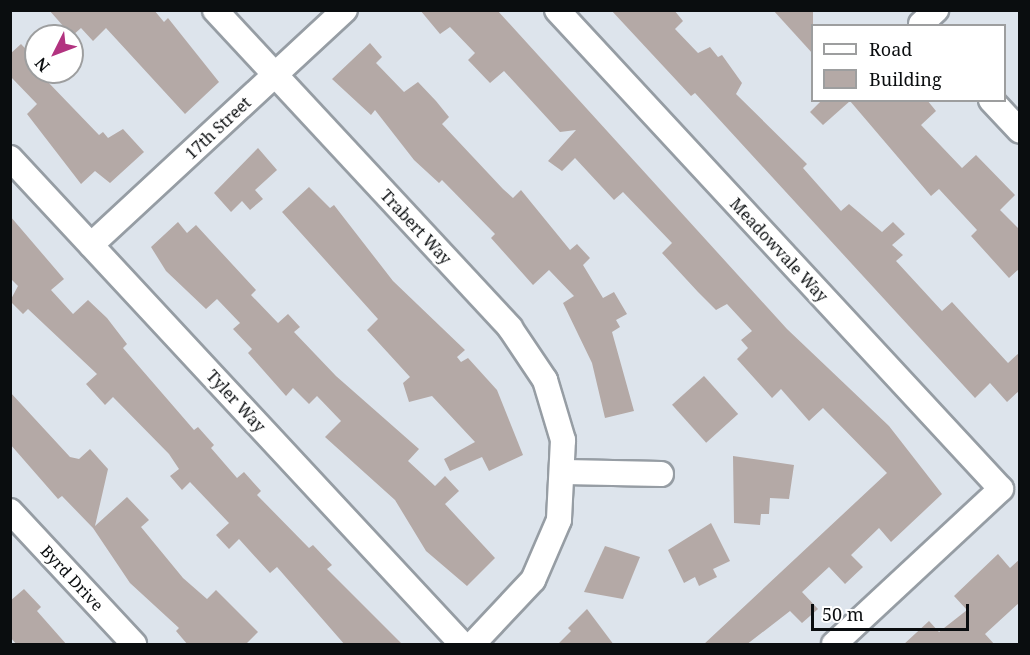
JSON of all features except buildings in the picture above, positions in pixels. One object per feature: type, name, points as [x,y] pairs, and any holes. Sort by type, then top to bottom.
[{"type":"street","name":"Trabert Way","points":[[215,10],[528,351],[556,409],[565,472],[559,520],[543,562],[512,608],[473,645]]},
{"type":"street","name":"17th Street","points":[[92,245],[345,10]]},
{"type":"street","name":"Meadowvale Way","points":[[557,10],[1001,489],[834,645]]},
{"type":"street","points":[[994,102],[1020,131]]},
{"type":"street","name":"Tyler Way","points":[[10,158],[462,645]]},
{"type":"street","points":[[565,472],[661,474]]},
{"type":"street","name":"Byrd Drive","points":[[10,511],[134,645]]}]
